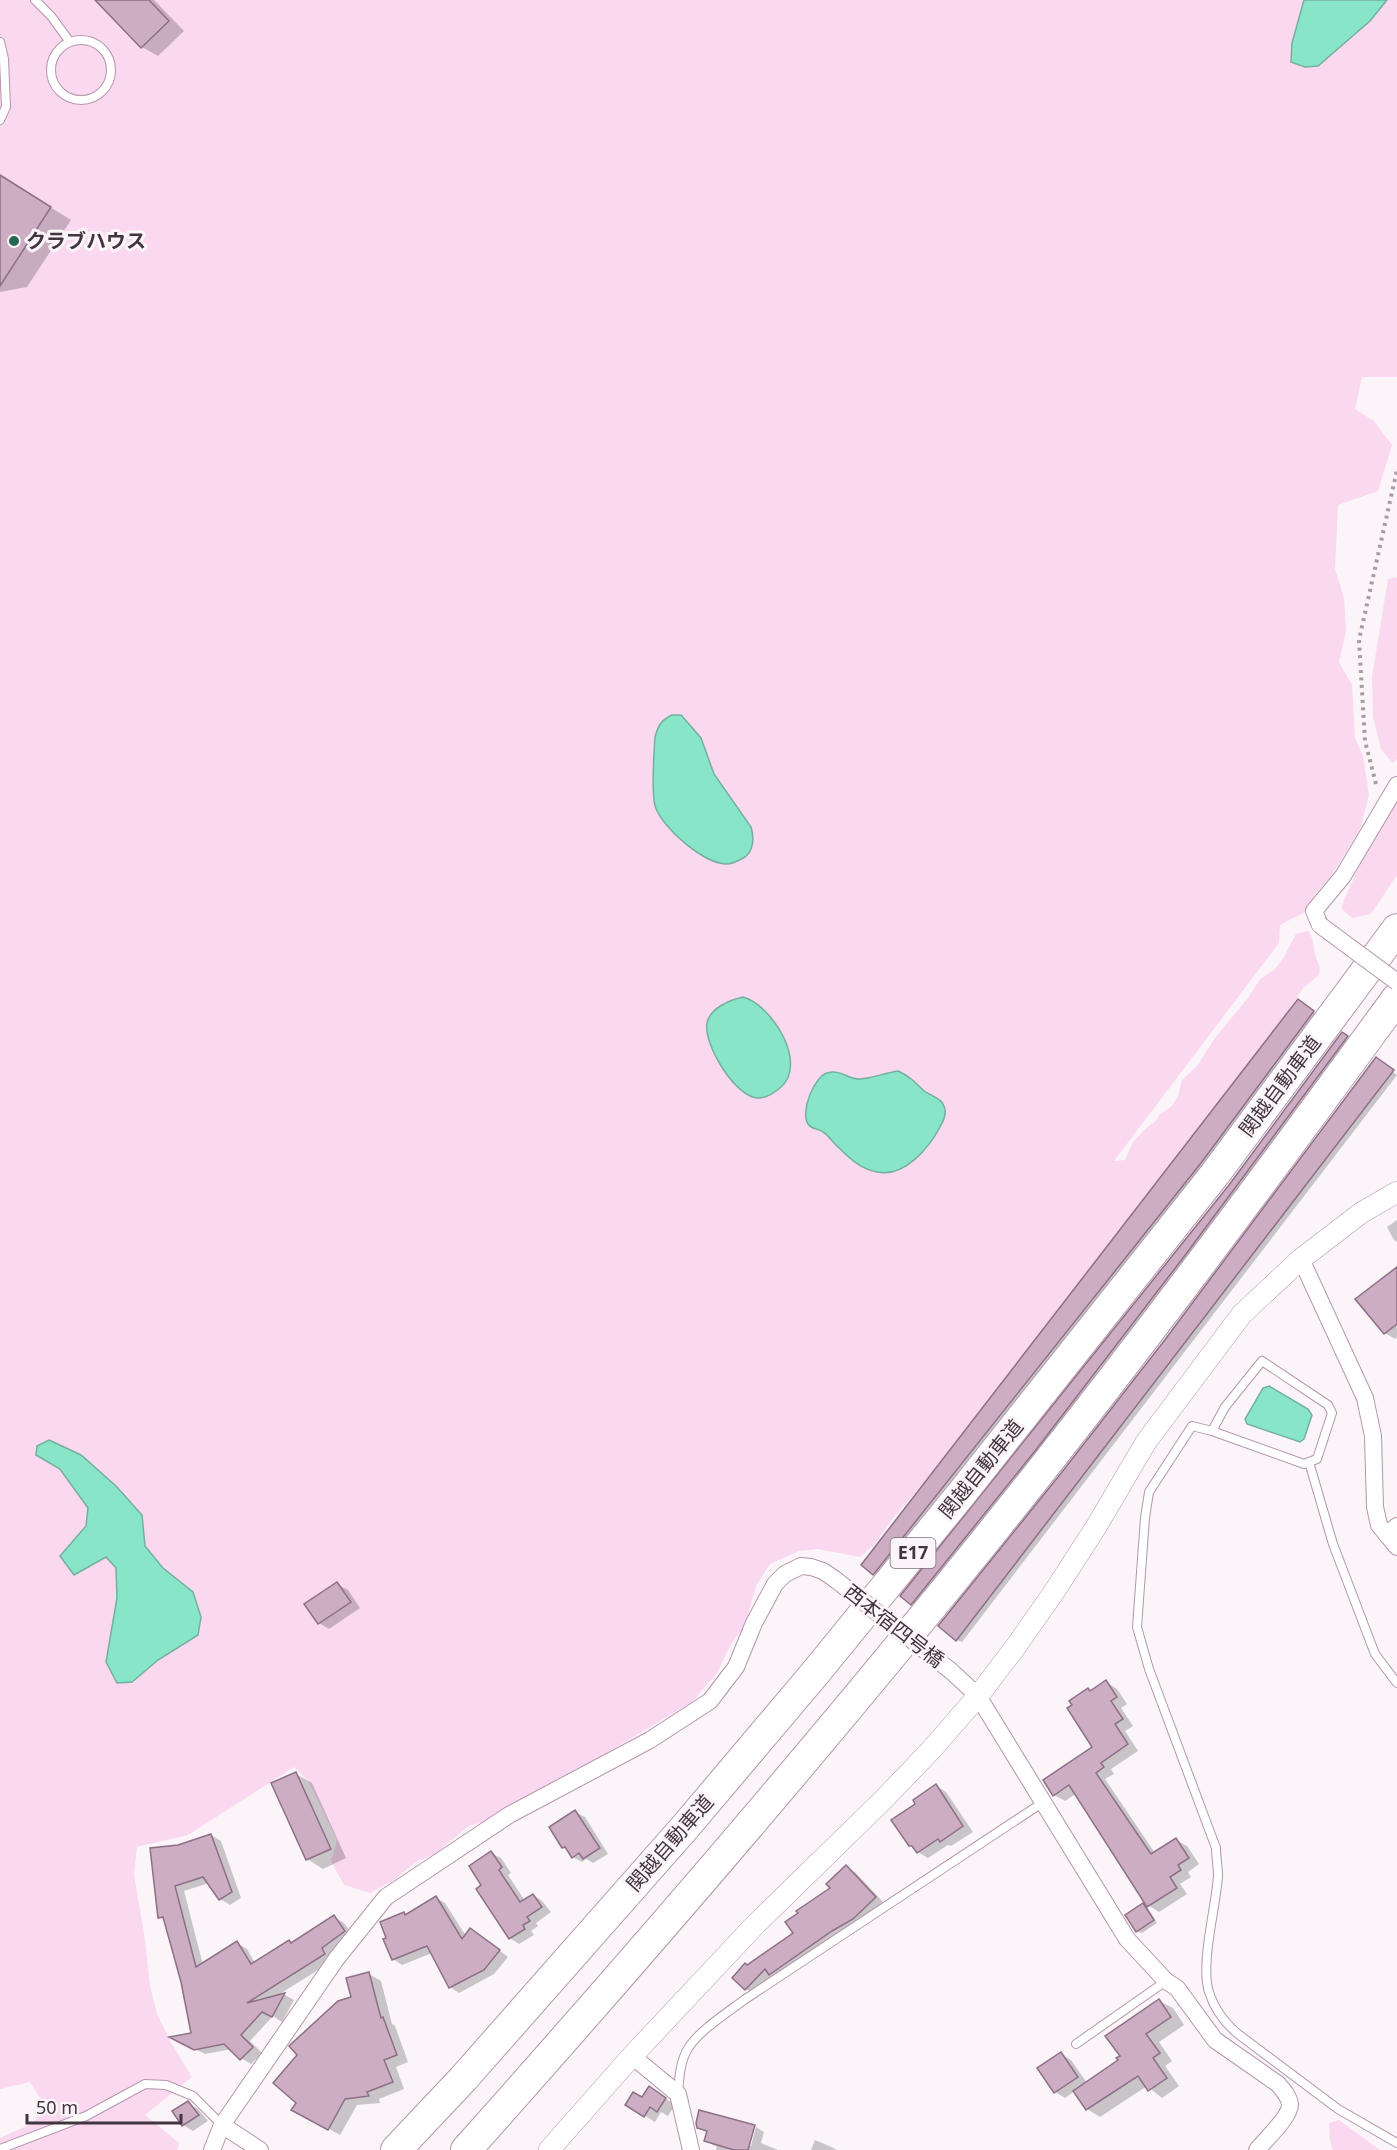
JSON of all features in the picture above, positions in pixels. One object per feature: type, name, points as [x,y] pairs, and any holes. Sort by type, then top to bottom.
[{"type":"highway","name":"関越自動車道","points":[[396,2150],[471,2070],[686,1826],[831,1654],[977,1475],[1215,1174],[1397,928]]},
{"type":"highway","name":"E17","points":[[466,2150],[627,1969],[855,1699],[998,1524],[1197,1267],[1397,998]]},
{"type":"street","points":[[1397,785],[1342,876],[1314,910],[1320,925],[1397,982]]},
{"type":"street","points":[[549,2150],[632,2056],[754,1926],[931,1750],[978,1696],[1054,1592],[1096,1527],[1146,1442],[1205,1360],[1242,1314],[1301,1259],[1361,1214],[1397,1192]]},
{"type":"street","points":[[1301,1259],[1365,1398],[1373,1436],[1375,1507],[1379,1525],[1394,1536]]},
{"type":"street","name":"西本宿四号橋","points":[[212,2150],[222,2126],[337,1958],[386,1897],[510,1815],[650,1740],[710,1701],[736,1667],[754,1623],[775,1584],[785,1574],[801,1566],[823,1571],[836,1580],[951,1671],[978,1696],[1127,1939],[1166,1981],[1177,1988],[1215,2040],[1278,2084],[1286,2093],[1290,2104],[1289,2112],[1257,2150]]},
{"type":"street","points":[[632,2056],[678,2094],[691,2150]]},
{"type":"street","points":[[222,2126],[260,2150]]},
{"type":"lane","points":[[35,0],[51,16],[70,42]]},
{"type":"lane","points":[[90,41],[106,52],[112,72],[110,82],[96,97],[77,101],[67,98],[59,91],[51,74],[52,63],[55,54],[62,46],[70,42],[90,41]]},
{"type":"lane","points":[[0,42],[4,59],[6,107],[0,120]]},
{"type":"lane","points":[[1212,1431],[1225,1407],[1262,1360],[1328,1405],[1332,1413],[1317,1459],[1304,1464],[1192,1426],[1149,1492],[1144,1518],[1137,1627],[1149,1669],[1216,1848],[1218,1874],[1206,1976],[1209,1992],[1216,2008],[1238,2034],[1338,2109],[1397,2143]]},
{"type":"lane","points":[[1310,1462],[1333,1544],[1375,1654],[1397,1683]]},
{"type":"lane","points":[[678,2094],[680,2073],[688,2048],[709,2027],[744,2000],[1042,1803]]},
{"type":"lane","points":[[1076,2044],[1166,1981]]},
{"type":"lane","points":[[0,2149],[86,2116],[145,2084],[166,2085],[193,2096],[222,2126]]},
{"type":"path","points":[[1383,808],[1365,741],[1359,640],[1397,470]]},
{"type":"shaded area","points":[[0,0],[1397,0],[1397,377],[1362,377],[1355,409],[1374,421],[1392,445],[1378,491],[1338,505],[1335,569],[1344,598],[1346,631],[1339,662],[1352,685],[1355,738],[1363,756],[1369,795],[1360,829],[1331,876],[1315,894],[1305,912],[1280,925],[1279,943],[1114,1161],[1125,1160],[1133,1142],[1156,1121],[1159,1115],[1172,1106],[1178,1096],[1182,1080],[1197,1066],[1215,1038],[1248,998],[1260,979],[1274,970],[1296,934],[1308,931],[1313,941],[1319,975],[1303,988],[1286,1015],[875,1544],[860,1557],[818,1549],[799,1551],[770,1564],[756,1586],[745,1625],[730,1646],[717,1673],[692,1702],[598,1758],[512,1805],[490,1820],[469,1826],[435,1854],[416,1862],[394,1880],[370,1893],[344,1885],[331,1861],[337,1840],[309,1782],[294,1767],[188,1835],[137,1847],[134,1875],[150,1986],[157,2014],[192,2077],[145,2115],[179,2143],[177,2150],[0,2150],[0,2138],[33,2123],[45,2106],[30,2082],[0,2089]]},
{"type":"shaded area","points":[[1304,0],[1387,0],[1370,21],[1318,66],[1305,67],[1291,62],[1292,43]]},
{"type":"shaded area","points":[[1397,577],[1397,759],[1393,763],[1381,749],[1373,717],[1372,677],[1388,579]]},
{"type":"shaded area","points":[[672,715],[681,715],[701,738],[714,774],[751,827],[752,847],[745,857],[737,861],[728,864],[719,863],[697,852],[685,844],[659,815],[655,806],[653,781],[655,737],[660,724]]},
{"type":"shaded area","points":[[1397,801],[1397,875],[1371,914],[1352,918],[1341,908],[1366,853]]},
{"type":"shaded area","points":[[743,997],[765,1011],[783,1036],[789,1051],[791,1065],[788,1078],[778,1090],[762,1098],[750,1096],[731,1080],[710,1044],[707,1032],[707,1023],[716,1009]]},
{"type":"shaded area","points":[[898,1071],[942,1102],[945,1112],[942,1123],[929,1144],[906,1166],[887,1173],[865,1168],[850,1158],[825,1133],[808,1124],[807,1104],[817,1081],[827,1073],[835,1072],[863,1079]]},
{"type":"shaded area","points":[[1269,1386],[1308,1409],[1312,1415],[1304,1439],[1300,1442],[1247,1424],[1245,1419],[1263,1388]]},
{"type":"shaded area","points":[[49,1440],[81,1455],[116,1486],[142,1515],[145,1546],[163,1568],[193,1592],[201,1617],[198,1635],[158,1660],[132,1682],[117,1683],[106,1662],[117,1598],[116,1568],[106,1557],[74,1575],[60,1556],[86,1526],[88,1508],[60,1469],[36,1455],[37,1446]]},
{"type":"shaded area","points":[[1339,2120],[1380,2150],[1333,2150],[1329,2123]]},
{"type":"building","points":[[95,0],[149,0],[169,21],[141,48]]},
{"type":"building","name":"クラブハウス","points":[[0,175],[51,207],[0,286]]},
{"type":"building","points":[[1298,999],[1314,1011],[1201,1163],[873,1575],[861,1565]]},
{"type":"building","points":[[1342,1032],[1348,1036],[1186,1254],[1035,1451],[911,1605],[900,1596],[1229,1185]]},
{"type":"building","points":[[1376,1057],[1394,1070],[956,1641],[938,1626],[1164,1341]]},
{"type":"building","points":[[1397,1267],[1397,1324],[1384,1334],[1355,1299]]},
{"type":"building","points":[[337,1582],[351,1602],[318,1624],[304,1604]]},
{"type":"building","points":[[1106,1680],[1117,1697],[1111,1701],[1123,1719],[1115,1724],[1128,1744],[1101,1763],[1104,1767],[1096,1773],[1151,1854],[1176,1838],[1189,1858],[1178,1865],[1181,1870],[1170,1877],[1177,1888],[1147,1907],[1069,1785],[1053,1796],[1043,1780],[1092,1747],[1067,1708],[1072,1705],[1069,1701],[1088,1688],[1090,1691]]},
{"type":"building","points":[[296,1772],[331,1849],[306,1860],[271,1783]]},
{"type":"building","points":[[936,1784],[963,1826],[940,1842],[938,1839],[917,1853],[912,1846],[909,1846],[891,1820],[915,1804],[913,1800]]},
{"type":"building","points":[[575,1810],[600,1848],[583,1859],[579,1853],[572,1858],[565,1847],[562,1848],[549,1827]]},
{"type":"building","points":[[211,1834],[232,1892],[219,1900],[203,1877],[175,1886],[196,1967],[237,1941],[251,1964],[289,1940],[291,1943],[334,1915],[345,1931],[322,1948],[325,1954],[247,2003],[285,1993],[272,2017],[262,2012],[241,2035],[253,2047],[240,2060],[224,2044],[194,2050],[169,2037],[191,2033],[181,1982],[163,1917],[158,1918],[150,1848],[178,1845]]},
{"type":"building","points":[[491,1851],[502,1867],[499,1870],[520,1902],[533,1894],[542,1907],[527,1917],[530,1921],[523,1925],[525,1929],[509,1939],[476,1889],[481,1885],[469,1866]]},
{"type":"building","points":[[846,1865],[876,1897],[853,1919],[769,1975],[765,1969],[745,1990],[732,1978],[745,1963],[747,1965],[793,1933],[785,1922],[798,1913],[796,1911],[830,1888],[826,1884]]},
{"type":"building","points":[[436,1896],[462,1939],[470,1928],[500,1950],[484,1970],[449,1988],[427,1946],[392,1960],[383,1939],[386,1938],[380,1922],[404,1912],[405,1915]]},
{"type":"building","points":[[1143,1903],[1154,1920],[1136,1932],[1125,1915]]},
{"type":"building","points":[[369,1972],[381,2018],[383,2017],[397,2055],[384,2060],[393,2082],[367,2092],[369,2096],[345,2099],[328,2130],[291,2110],[296,2103],[273,2083],[297,2055],[289,2046],[338,2001],[351,1997],[346,1978]]},
{"type":"building","points":[[1159,1999],[1171,2017],[1146,2034],[1160,2053],[1153,2058],[1167,2078],[1148,2091],[1138,2076],[1086,2110],[1073,2091],[1118,2060],[1116,2058],[1120,2056],[1105,2036]]},
{"type":"building","points":[[1061,2052],[1078,2077],[1054,2093],[1037,2068]]},
{"type":"building","points":[[649,2086],[666,2098],[657,2112],[650,2107],[644,2117],[625,2105],[633,2092],[642,2097]]},
{"type":"building","points":[[188,2101],[199,2115],[182,2126],[172,2111]]},
{"type":"building","points":[[699,2110],[755,2125],[748,2150],[734,2150],[704,2141],[707,2131],[697,2128],[696,2123]]},
{"type":"place","name":"クラブハウス","points":[[14,241]]}]
